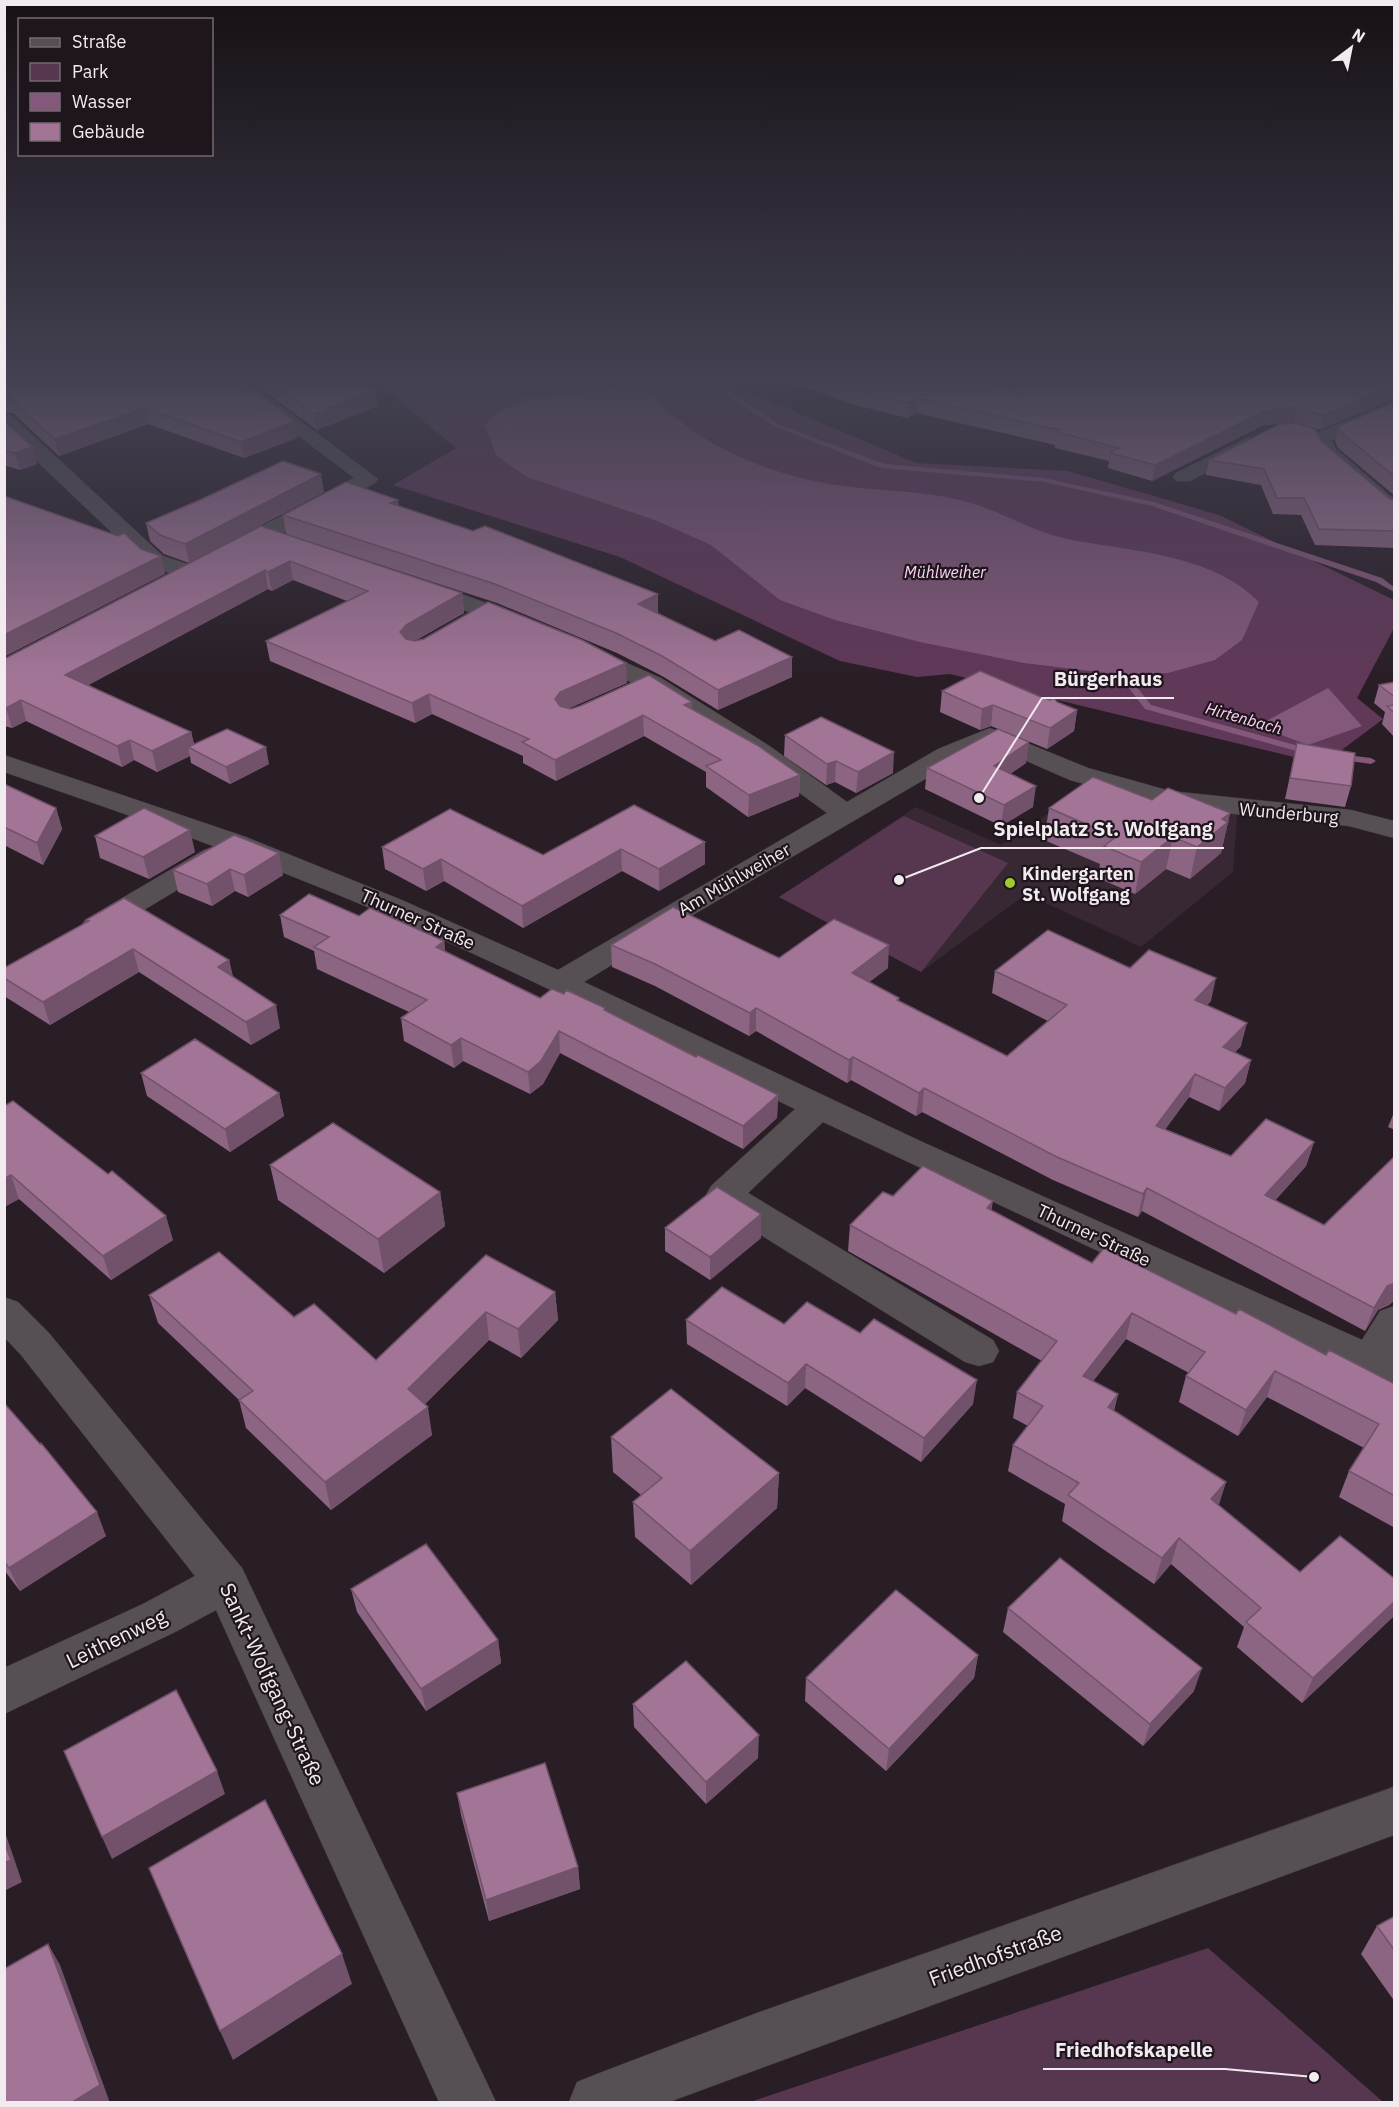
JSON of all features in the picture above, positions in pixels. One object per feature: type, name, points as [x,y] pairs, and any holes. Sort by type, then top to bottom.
[{"type":"street","points":[[70,481],[155,561],[199,567],[158,589]]},
{"type":"street","points":[[294,545],[251,541],[364,481]]},
{"type":"street","points":[[1362,481],[1395,509]]},
{"type":"street","points":[[401,579],[539,631]]},
{"type":"street","points":[[468,622],[488,610]]},
{"type":"street","points":[[565,642],[651,683],[762,753],[846,814]]},
{"type":"street","points":[[621,696],[651,683]]},
{"type":"street","name":"Am Mühlweiher","points":[[560,983],[947,754],[990,736],[1079,774]]},
{"type":"street","name":"Thurner Straße","points":[[4,763],[236,843],[393,907],[1382,1367],[1388,1329],[1395,1322]]},
{"type":"street","name":"Wunderburg","points":[[1079,774],[1168,800],[1351,819],[1395,830]]},
{"type":"street","points":[[70,941],[236,843]]},
{"type":"street","points":[[819,1106],[724,1195],[979,1351]]},
{"type":"street","name":"Sankt-Wolfgang-Straße","points":[[4,1312],[35,1344],[226,1582],[468,2103]]},
{"type":"street","name":"Leithenweg","points":[[4,1692],[159,1618],[226,1582]]},
{"type":"street","name":"Friedhofstraße","points":[[597,2103],[757,2041],[1395,1811]]},
{"type":"shaded area","points":[[399,481],[1103,481],[1219,515],[1394,600],[1394,628],[1357,698],[1383,719],[1323,764],[950,674],[917,677],[840,661],[620,557],[393,485]]},
{"type":"shaded area","name":"Kindergarten St. Wolfgang","points":[[1092,784],[1129,798],[1237,815],[1233,872],[1141,947],[1026,894],[921,972],[779,897],[916,807],[1001,845]]},
{"type":"green space","points":[[904,816],[1008,863],[921,972],[779,897]]},
{"type":"green space","points":[[1208,1948],[1383,2102],[750,2102]]},
{"type":"water","name":"Mühlweiher","points":[[540,481],[814,481],[931,495],[974,504],[1027,526],[1067,539],[1169,557],[1194,564],[1240,586],[1259,602],[1242,640],[1215,660],[1168,673],[1123,675],[1024,663],[920,642],[835,620],[780,600],[711,545],[655,520]]},
{"type":"water","points":[[1328,688],[1362,726],[1308,745],[1257,726]]},
{"type":"building","points":[[240,481],[307,481],[185,544],[160,535],[146,523]]},
{"type":"building","points":[[1270,481],[1369,481],[1390,499],[1395,500],[1395,531],[1319,529],[1304,498],[1277,498]]},
{"type":"building","points":[[346,482],[398,500],[390,503],[473,531],[485,526],[658,594],[638,604],[715,641],[739,630],[792,657],[718,690],[662,656],[616,633],[495,584],[283,515]]},
{"type":"building","points":[[4,496],[118,536],[124,533],[141,549],[161,556],[4,635]]},
{"type":"building","points":[[261,526],[462,593],[406,625],[400,632],[406,639],[415,641],[424,639],[488,602],[582,640],[626,663],[560,692],[555,699],[560,706],[571,709],[580,706],[649,675],[692,702],[684,705],[757,745],[800,775],[749,795],[706,766],[721,760],[643,715],[555,760],[522,742],[529,739],[429,694],[412,703],[266,641],[368,591],[290,561],[268,572],[265,570],[65,675],[191,732],[152,751],[130,740],[117,746],[21,700],[4,707],[4,658]]},
{"type":"building","points":[[980,671],[1041,697],[1050,700],[1054,698],[1057,702],[1077,710],[1050,728],[993,705],[982,709],[942,691]]},
{"type":"building","points":[[1395,682],[1395,697],[1379,685]]},
{"type":"building","points":[[1395,705],[1395,714],[1387,706]]},
{"type":"building","points":[[821,717],[894,752],[858,772],[836,761],[827,764],[785,735]]},
{"type":"building","points":[[227,729],[266,747],[226,767],[188,747]]},
{"type":"building","points":[[998,729],[1029,742],[994,766],[1036,786],[1004,805],[927,768]]},
{"type":"building","points":[[1297,743],[1355,753],[1351,786],[1290,778]]},
{"type":"building","points":[[1093,777],[1152,800],[1168,788],[1230,813],[1222,819],[1228,822],[1197,847],[1173,837],[1141,862],[1104,846],[1116,837],[1049,808]]},
{"type":"building","points":[[4,784],[56,808],[37,843],[4,827]]},
{"type":"building","points":[[634,805],[705,842],[659,869],[621,849],[522,906],[441,859],[423,869],[382,847],[450,809],[543,855]]},
{"type":"building","points":[[144,808],[190,830],[143,857],[95,836]]},
{"type":"building","points":[[234,835],[279,853],[244,875],[230,869],[207,884],[173,870]]},
{"type":"building","points":[[309,894],[359,916],[370,908],[444,941],[436,947],[540,998],[552,989],[564,994],[566,990],[605,1008],[604,1010],[696,1057],[698,1055],[778,1095],[743,1126],[559,1031],[541,1061],[528,1072],[461,1038],[451,1045],[401,1018],[427,1000],[314,947],[329,937],[280,915]]},
{"type":"building","points":[[124,898],[229,960],[218,967],[276,1005],[246,1022],[133,949],[43,1002],[4,978],[4,968],[89,921],[86,920]]},
{"type":"building","points":[[673,907],[779,958],[834,919],[889,945],[852,973],[899,998],[897,1000],[1007,1056],[1067,1005],[995,971],[1048,930],[1130,968],[1149,950],[1216,978],[1195,1000],[1247,1023],[1223,1047],[1251,1060],[1225,1088],[1195,1074],[1156,1126],[1231,1156],[1266,1119],[1314,1142],[1265,1195],[1324,1225],[1395,1156],[1395,1283],[1387,1286],[1374,1308],[1147,1188],[1143,1194],[1057,1157],[924,1088],[919,1093],[853,1057],[849,1060],[756,1008],[750,1013],[655,964],[611,945]]},
{"type":"building","points":[[195,1039],[279,1093],[225,1129],[141,1073]]},
{"type":"building","points":[[13,1101],[108,1174],[112,1171],[166,1216],[103,1256],[11,1175],[4,1179],[4,1103],[6,1105]]},
{"type":"building","points":[[333,1123],[440,1192],[378,1239],[270,1165]]},
{"type":"building","points":[[923,1166],[993,1201],[987,1208],[1092,1263],[1104,1248],[1236,1314],[1239,1309],[1326,1355],[1329,1350],[1395,1384],[1395,1496],[1349,1471],[1379,1424],[1275,1371],[1246,1410],[1186,1376],[1205,1352],[1132,1313],[1083,1376],[1118,1394],[1108,1407],[1226,1482],[1211,1499],[1300,1572],[1340,1536],[1395,1579],[1395,1601],[1313,1678],[1246,1622],[1261,1608],[1179,1538],[1162,1558],[1068,1495],[1079,1483],[1013,1445],[1043,1406],[1017,1392],[1057,1341],[850,1225],[883,1192],[893,1196]]},
{"type":"building","points":[[717,1187],[761,1214],[710,1257],[665,1228]]},
{"type":"building","points":[[219,1252],[294,1317],[314,1304],[376,1360],[486,1255],[555,1292],[518,1329],[486,1312],[408,1389],[428,1407],[325,1482],[239,1400],[253,1391],[149,1295]]},
{"type":"building","points":[[722,1287],[784,1324],[807,1302],[860,1333],[874,1319],[977,1380],[924,1438],[806,1364],[788,1383],[686,1320]]},
{"type":"building","points":[[671,1389],[779,1473],[690,1551],[633,1502],[662,1478],[611,1437]]},
{"type":"building","points":[[4,1403],[41,1443],[97,1512],[9,1568],[4,1561]]},
{"type":"building","points":[[426,1544],[498,1640],[421,1689],[351,1589]]},
{"type":"building","points":[[1060,1558],[1202,1668],[1150,1724],[1008,1608]]},
{"type":"building","points":[[896,1590],[978,1655],[889,1749],[806,1678]]},
{"type":"building","points":[[686,1661],[759,1735],[706,1782],[633,1704]]},
{"type":"building","points":[[176,1690],[217,1771],[102,1837],[64,1751]]},
{"type":"building","points":[[545,1763],[578,1867],[486,1900],[457,1793]]},
{"type":"building","points":[[265,1800],[342,1954],[220,2031],[149,1868]]},
{"type":"building","points":[[4,1842],[11,1860],[4,1863]]},
{"type":"building","points":[[1395,1916],[1395,1951],[1377,1926]]},
{"type":"building","points":[[48,1944],[100,2085],[71,2103],[4,2103],[4,1969]]},
{"type":"waterway","points":[[1050,481],[1154,504],[1379,580],[1394,590]]},
{"type":"waterway","name":"Hirtenbach","points":[[1123,675],[1148,707],[1310,752]]},
{"type":"waterway","name":"Hirtenbach","points":[[1339,757],[1371,761]]},
{"type":"place","name":"Bürgerhaus","points":[[979,798]]},
{"type":"place","name":"Spielplatz St. Wolfgang","points":[[899,880]]},
{"type":"place","name":"Kindergarten St. Wolfgang","points":[[1010,883]]},
{"type":"place","name":"Friedhofskapelle","points":[[1314,2077]]}]
